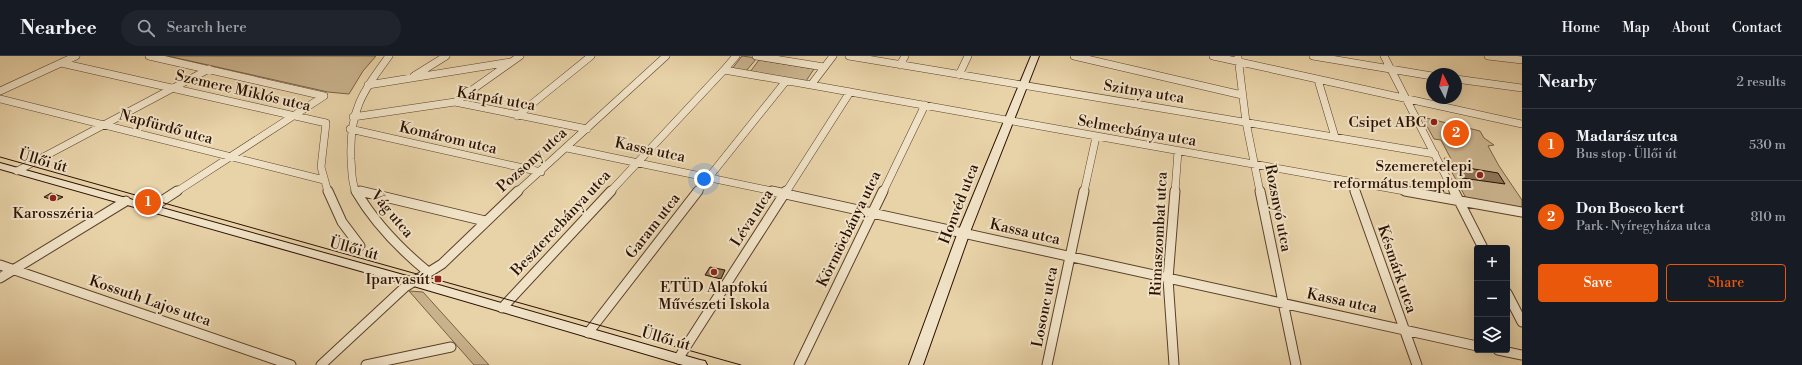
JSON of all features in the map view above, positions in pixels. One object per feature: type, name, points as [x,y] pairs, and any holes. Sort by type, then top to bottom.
[{"type":"main road","name":"Honvéd utca","points":[[916,365],[964,232],[1035,56]]},
{"type":"main road","name":"Üllői út","points":[[0,166],[414,282],[700,365]]},
{"type":"street","points":[[0,91],[76,56]]},
{"type":"street","points":[[149,56],[324,96],[296,116],[151,208]]},
{"type":"street","name":"Vág utca","points":[[389,56],[368,85],[353,117],[350,129],[352,177],[355,190],[369,213],[415,261],[428,272]]},
{"type":"street","points":[[412,78],[446,56]]},
{"type":"street","points":[[455,102],[520,56]]},
{"type":"street","points":[[517,116],[592,56]]},
{"type":"street","name":"Pozsony utca","points":[[321,365],[405,287],[442,264],[485,222],[666,56]]},
{"type":"street","name":"Besztercebánya utca","points":[[502,308],[736,56]]},
{"type":"street","points":[[756,56],[824,67]]},
{"type":"street","points":[[810,85],[833,56]]},
{"type":"street","name":"Szitnya utca","points":[[848,56],[1435,154]]},
{"type":"street","points":[[900,65],[905,56]]},
{"type":"street","points":[[958,75],[968,56]]},
{"type":"street","points":[[1074,56],[1242,95]]},
{"type":"street","points":[[1213,56],[1238,59],[1318,80],[1522,124]]},
{"type":"street","points":[[1313,56],[1426,75]]},
{"type":"street","points":[[1384,56],[1481,245]]},
{"type":"street","points":[[1488,56],[1522,60]]},
{"type":"street","name":"Rozsnyó utca","points":[[1238,59],[1246,122],[1254,165],[1296,365]]},
{"type":"street","points":[[368,85],[511,62]]},
{"type":"street","name":"Szemere Miklós utca","points":[[61,63],[326,123],[322,146],[321,168],[324,180]]},
{"type":"street","points":[[17,171],[209,69]]},
{"type":"street","name":"Selmecbánya utca","points":[[724,70],[1522,212]]},
{"type":"street","points":[[1318,80],[1335,137]]},
{"type":"street","points":[[1462,80],[1522,88]]},
{"type":"street","name":"Garam utca","points":[[588,333],[708,178],[786,81]]},
{"type":"street","name":"Léva utca","points":[[678,359],[850,92]]},
{"type":"street","name":"Napfürdő utca","points":[[0,99],[324,180]]},
{"type":"street","name":"Kárpát utca","points":[[353,117],[455,102],[517,116],[587,129]]},
{"type":"street","name":"Körmöcbánya utca","points":[[798,365],[925,105]]},
{"type":"street","name":"Komárom utca","points":[[350,129],[541,172]]},
{"type":"street","name":"Losonc utca","points":[[1047,365],[1096,137]]},
{"type":"street","name":"Kassa utca","points":[[567,148],[964,232],[1069,257],[1474,345]]},
{"type":"street","name":"Rimaszombat utca","points":[[1174,365],[1168,279],[1178,151]]},
{"type":"street","points":[[324,180],[342,225],[353,242],[360,246]]},
{"type":"street","name":"Késmárk utca","points":[[1352,182],[1417,365]]},
{"type":"street","points":[[355,190],[485,222]]},
{"type":"street","points":[[0,278],[126,201]]},
{"type":"street","name":"Kossuth Lajos utca","points":[[0,266],[291,365]]},
{"type":"street","points":[[1510,299],[1522,322]]},
{"type":"street","points":[[366,365],[451,347]]},
{"type":"street","points":[[1510,352],[1522,355]]},
{"type":"shaded area","points":[[168,56],[376,56],[363,71],[349,94],[328,92]]},
{"type":"shaded area","points":[[742,56],[757,58],[746,71],[732,69]]},
{"type":"shaded area","points":[[759,60],[814,69],[806,81],[750,72]]},
{"type":"shaded area","points":[[1422,117],[1480,131],[1484,138],[1494,145],[1488,146],[1499,166],[1522,200],[1522,209],[1466,198],[1444,158],[1451,159],[1441,140],[1434,139]]},
{"type":"shaded area","points":[[409,291],[423,292],[489,365],[474,365]]},
{"type":"building","name":"Szemeretelepi református templom","points":[[1456,166],[1498,173],[1505,184],[1462,178]]},
{"type":"building","points":[[1426,182],[1441,185],[1444,192],[1430,189]]},
{"type":"building","points":[[51,193],[63,197],[55,201],[44,197]]},
{"type":"building","name":"ETÜD Alapfokú Művészeti Iskola","points":[[710,267],[725,270],[721,279],[705,275]]},
{"type":"tram line","points":[[0,157],[741,365]]},
{"type":"place","name":"Csipet ABC","points":[[1434,122]]},
{"type":"place","name":"Don Bosco kert","points":[[1456,133]]},
{"type":"place","name":"Szemeretelepi református templom","points":[[1480,175]]},
{"type":"place","name":"Karosszéria","points":[[53,198]]},
{"type":"place","name":"Madarász utca","points":[[148,202]]},
{"type":"place","name":"ETÜD Alapfokú Művészeti Iskola","points":[[714,272]]},
{"type":"place","name":"Iparvasút","points":[[438,279]]}]
